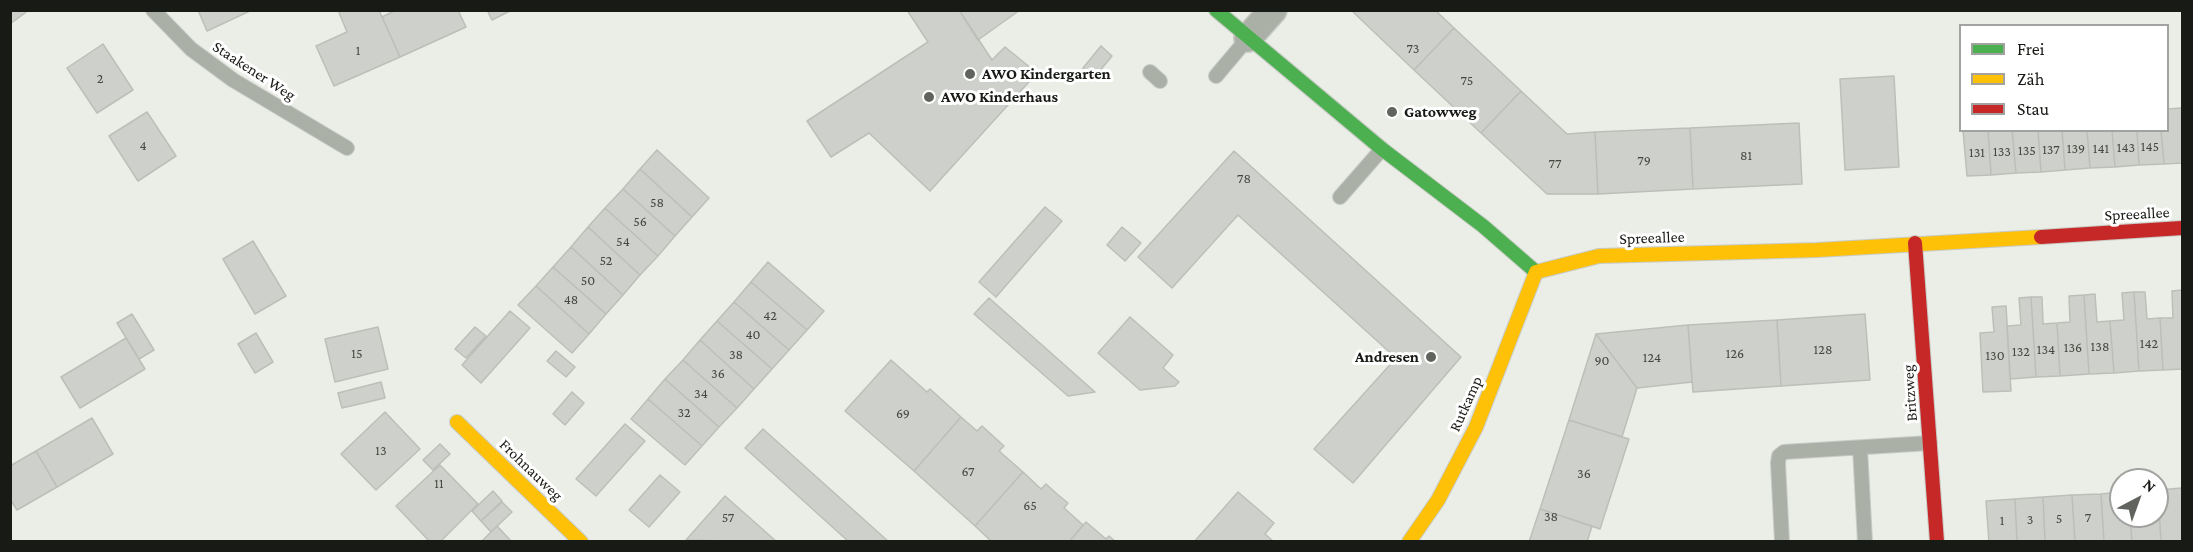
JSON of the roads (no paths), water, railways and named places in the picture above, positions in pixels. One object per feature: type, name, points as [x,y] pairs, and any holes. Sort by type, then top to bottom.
[{"type":"street","points":[[1216,10],[1382,149],[1483,226],[1536,272]]},
{"type":"street","points":[[1248,38],[1273,10]]},
{"type":"street","name":"Spreeallee","points":[[1536,272],[1599,256],[1816,250],[2182,228]]},
{"type":"street","name":"Britzweg","points":[[1915,243],[1937,542]]},
{"type":"street","name":"Rutkamp","points":[[1409,542],[1438,500],[1476,427],[1536,272]]},
{"type":"street","name":"Frohnauweg","points":[[457,422],[581,542]]},
{"type":"lane","name":"Staakener Weg","points":[[153,10],[191,49],[233,80],[347,148]]},
{"type":"lane","points":[[1216,75],[1248,38]]},
{"type":"lane","points":[[1340,197],[1382,149]]},
{"type":"lane","points":[[1782,542],[1779,456],[1784,452],[1930,443]]},
{"type":"lane","points":[[1860,447],[1865,542]]},
{"type":"place","name":"AWO Kindergarten","points":[[970,74]]},
{"type":"place","name":"AWO Kinderhaus","points":[[929,97]]},
{"type":"place","name":"Gatowweg","points":[[1392,112]]},
{"type":"place","name":"Andresen","points":[[1431,357]]}]
